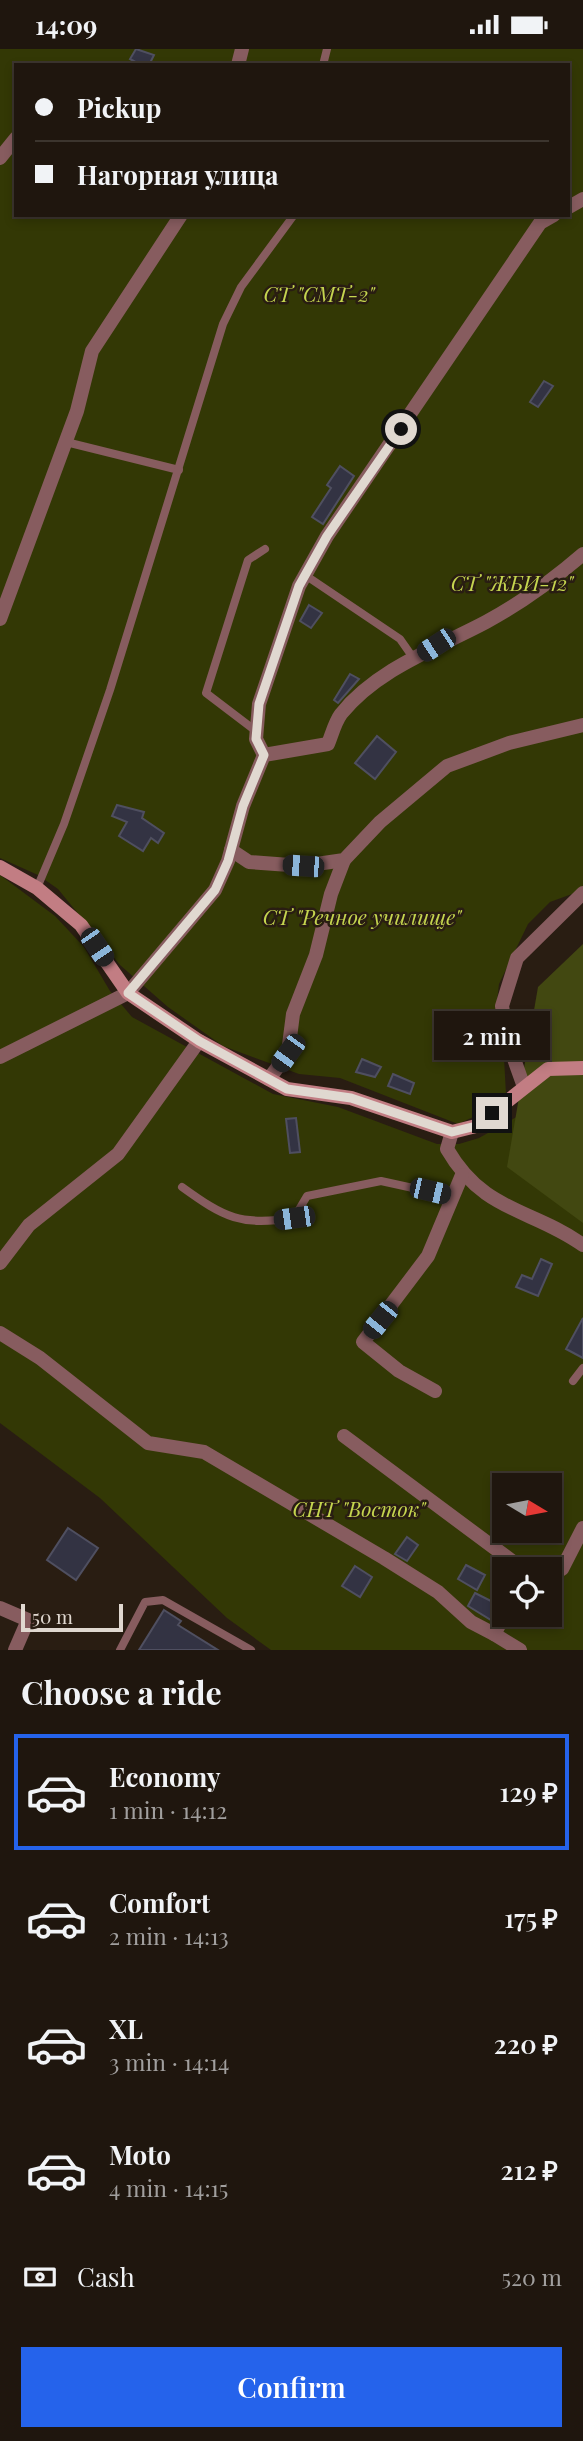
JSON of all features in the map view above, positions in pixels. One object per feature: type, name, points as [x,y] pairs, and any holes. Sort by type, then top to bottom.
[{"type":"street","points":[[0,158],[14,140]]},
{"type":"street","points":[[0,619],[77,411],[92,351],[180,217]]},
{"type":"street","points":[[0,1057],[128,993],[215,890],[231,850],[243,806],[264,755],[256,739],[259,704],[305,575],[327,536],[481,307],[540,223],[550,217]]},
{"type":"street","points":[[264,755],[328,744],[340,715],[369,688],[436,645],[486,622],[547,585],[583,554]]},
{"type":"street","points":[[269,1079],[288,1053],[293,1014],[316,955],[331,894],[344,860],[380,822],[447,766],[509,743],[583,725]]},
{"type":"street","points":[[231,850],[249,862],[303,866],[344,860]]},
{"type":"street","points":[[0,867],[37,888],[81,925],[128,993],[199,1041],[287,1089],[351,1098],[452,1132],[476,1126],[548,1069],[583,1068]]},
{"type":"street","points":[[524,1087],[508,1042],[502,1006],[517,958],[583,893]]},
{"type":"street","points":[[0,1263],[29,1225],[118,1154],[199,1041]]},
{"type":"street","points":[[452,1132],[447,1149],[462,1175],[507,1208],[583,1245]]},
{"type":"street","points":[[435,1391],[399,1371],[363,1342],[428,1257],[462,1175]]},
{"type":"street","points":[[0,1333],[40,1358],[148,1443],[204,1452],[384,1558],[438,1592],[471,1622],[520,1650]]},
{"type":"street","points":[[344,1436],[507,1557]]},
{"type":"street","points":[[562,1569],[583,1528]]},
{"type":"street","points":[[0,1608],[28,1621],[15,1650]]},
{"type":"street","points":[[494,1634],[498,1627]]},
{"type":"lane","points":[[37,888],[64,824],[110,690],[223,324],[242,288],[293,217]]},
{"type":"lane","points":[[66,442],[179,470]]},
{"type":"lane","points":[[256,731],[206,693],[248,560],[265,549]]},
{"type":"lane","points":[[305,575],[400,639],[414,659]]},
{"type":"lane","points":[[182,1187],[220,1215],[264,1222],[294,1218],[307,1196],[381,1181],[454,1197]]},
{"type":"lane","points":[[573,1381],[583,1368]]},
{"type":"lane","points":[[120,1650],[145,1602],[163,1600],[251,1650]]},
{"type":"green space","points":[[0,49],[583,49],[583,890],[550,902],[528,924],[499,984],[496,1009],[504,1058],[506,1094],[484,1112],[458,1124],[340,1078],[299,1074],[223,1046],[168,1007],[120,965],[58,889],[38,875],[0,858]]},
{"type":"green space","name":"СНТ \"Восток\"","points":[[0,875],[55,916],[84,947],[110,991],[132,1017],[273,1094],[338,1107],[437,1144],[459,1144],[479,1138],[552,1097],[583,1096],[583,1650],[271,1650],[227,1618],[100,1498],[0,1423]]},
{"type":"green space","points":[[583,944],[583,1223],[507,1167],[538,987]]},
{"type":"building","points":[[136,49],[154,55],[150,63],[137,63],[130,59]]},
{"type":"building","points":[[544,381],[553,386],[538,407],[530,402]]},
{"type":"building","points":[[340,466],[354,476],[323,524],[312,517],[331,488],[327,485]]},
{"type":"building","points":[[309,605],[322,613],[311,628],[300,621]]},
{"type":"building","points":[[350,674],[359,679],[338,703],[334,700]]},
{"type":"building","points":[[377,736],[396,752],[375,779],[355,763]]},
{"type":"building","points":[[117,805],[144,812],[142,818],[164,833],[158,843],[151,838],[143,851],[119,836],[127,822],[112,816]]},
{"type":"building","points":[[362,1059],[381,1067],[375,1077],[356,1072]]},
{"type":"building","points":[[393,1074],[414,1083],[410,1094],[388,1086]]},
{"type":"building","points":[[296,1118],[300,1152],[290,1153],[286,1119]]},
{"type":"building","points":[[541,1259],[552,1264],[538,1296],[516,1287],[522,1275],[532,1279]]},
{"type":"building","points":[[583,1318],[583,1358],[566,1349]]},
{"type":"building","points":[[68,1528],[98,1548],[76,1580],[47,1560]]},
{"type":"building","points":[[407,1537],[418,1545],[407,1561],[395,1554]]},
{"type":"building","points":[[466,1565],[485,1575],[477,1590],[458,1579]]},
{"type":"building","points":[[355,1566],[372,1577],[360,1597],[342,1586]]},
{"type":"building","points":[[475,1593],[492,1602],[491,1620],[468,1606]]},
{"type":"building","points":[[164,1610],[181,1621],[178,1625],[218,1650],[139,1650]]},
{"type":"route","points":[[401,429],[327,536],[299,586],[259,704],[256,739],[264,755],[243,806],[228,861],[215,890],[128,993],[199,1041],[287,1089],[351,1098],[452,1132],[476,1126],[492,1113]]},
{"type":"park label","name":"СТ \"СМТ-2\"","points":[[319,293]]},
{"type":"park label","name":"СТ \"ЖБИ-12\"","points":[[512,582]]},
{"type":"park label","name":"СТ \"Речное училище\"","points":[[362,916]]}]
